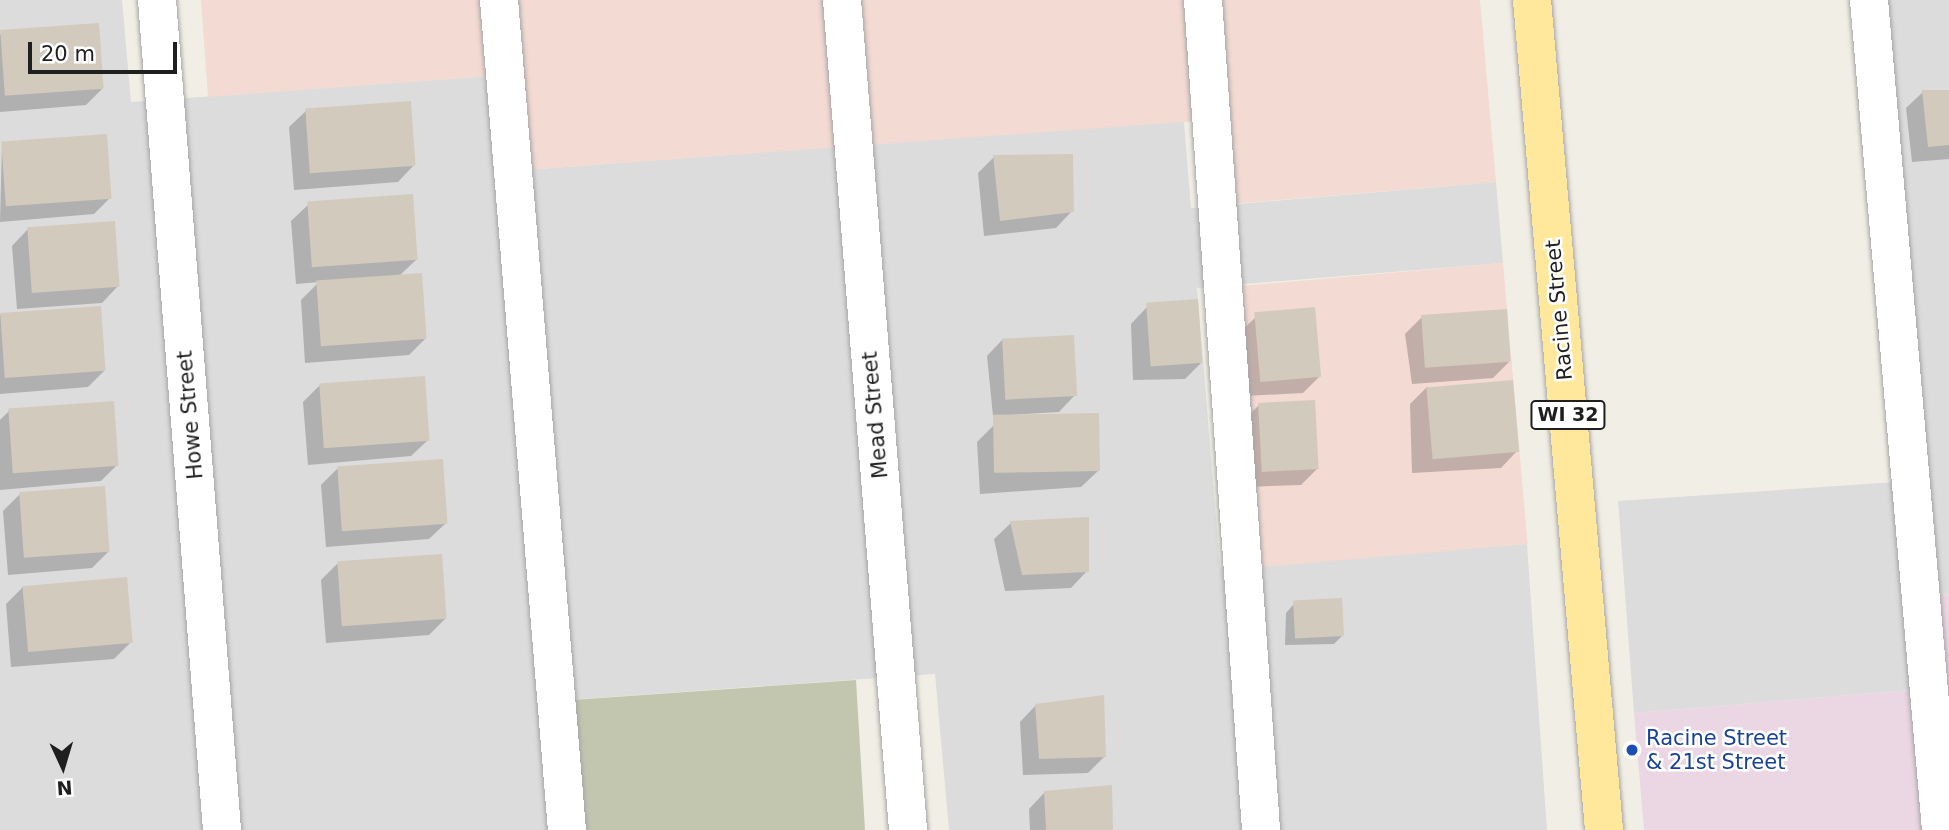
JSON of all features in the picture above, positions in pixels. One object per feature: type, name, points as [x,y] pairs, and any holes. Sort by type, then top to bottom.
[{"type":"main road","name":"Racine Street","points":[[1532,0],[1604,830]]},
{"type":"street","name":"Howe Street","points":[[157,0],[222,830]]},
{"type":"street","points":[[499,0],[567,830]]},
{"type":"street","name":"Mead Street","points":[[842,0],[908,830]]},
{"type":"street","points":[[1203,0],[1261,830]]},
{"type":"street","points":[[1869,0],[1941,830]]},
{"type":"shaded area","points":[[0,0],[122,0],[131,102],[491,76],[524,170],[1184,121],[1191,208],[1496,182],[1503,263],[1197,288],[1220,567],[1527,544],[1547,830],[949,830],[935,674],[540,702],[550,830],[0,830]]},
{"type":"shaded area","points":[[201,0],[1480,0],[1496,182],[1217,205],[1210,120],[524,170],[491,76],[208,97]]},
{"type":"shaded area","points":[[1884,0],[1949,0],[1949,594],[1903,599],[1911,690],[1634,713],[1618,501],[1924,480]]},
{"type":"shaded area","points":[[1503,263],[1528,544],[1247,569],[1222,288]]},
{"type":"shaded area","points":[[1949,594],[1949,830],[1644,830],[1634,713],[1911,690],[1932,596]]},
{"type":"shaded area","points":[[856,680],[865,830],[582,830],[572,700]]},
{"type":"building","points":[[99,23],[104,89],[5,96],[0,30]]},
{"type":"building","points":[[1922,90],[1949,90],[1949,145],[1928,147]]},
{"type":"building","points":[[411,101],[416,166],[310,173],[305,108]]},
{"type":"building","points":[[107,134],[112,199],[6,206],[1,141]]},
{"type":"building","points":[[1073,154],[1074,212],[1000,221],[993,155]]},
{"type":"building","points":[[413,194],[418,260],[312,267],[307,201]]},
{"type":"building","points":[[115,221],[120,287],[32,293],[27,227]]},
{"type":"building","points":[[422,273],[427,339],[321,346],[316,280]]},
{"type":"building","points":[[1198,299],[1202,363],[1151,366],[1146,303]]},
{"type":"building","points":[[101,306],[106,371],[5,378],[0,313]]},
{"type":"building","points":[[1315,307],[1321,377],[1260,382],[1254,312]]},
{"type":"building","points":[[1507,309],[1511,362],[1425,368],[1421,315]]},
{"type":"building","points":[[1074,335],[1077,396],[1005,400],[1002,339]]},
{"type":"building","points":[[425,376],[430,441],[324,448],[319,383]]},
{"type":"building","points":[[1513,380],[1519,452],[1433,459],[1426,388]]},
{"type":"building","points":[[1315,400],[1319,469],[1262,472],[1258,403]]},
{"type":"building","points":[[114,401],[119,466],[13,473],[8,408]]},
{"type":"building","points":[[1099,413],[1100,471],[994,473],[993,415]]},
{"type":"building","points":[[443,459],[448,524],[342,531],[337,466]]},
{"type":"building","points":[[105,486],[110,552],[24,558],[19,492]]},
{"type":"building","points":[[1089,517],[1089,572],[1022,575],[1010,521]]},
{"type":"building","points":[[442,554],[447,619],[342,626],[337,561]]},
{"type":"building","points":[[127,577],[133,643],[28,652],[22,586]]},
{"type":"building","points":[[1342,598],[1344,636],[1295,639],[1293,601]]},
{"type":"building","points":[[1104,695],[1106,757],[1039,759],[1035,704]]},
{"type":"building","points":[[1112,785],[1113,830],[1046,830],[1044,791]]},
{"type":"place","name":"Racine Street & 21st Street","points":[[1632,750]]}]
